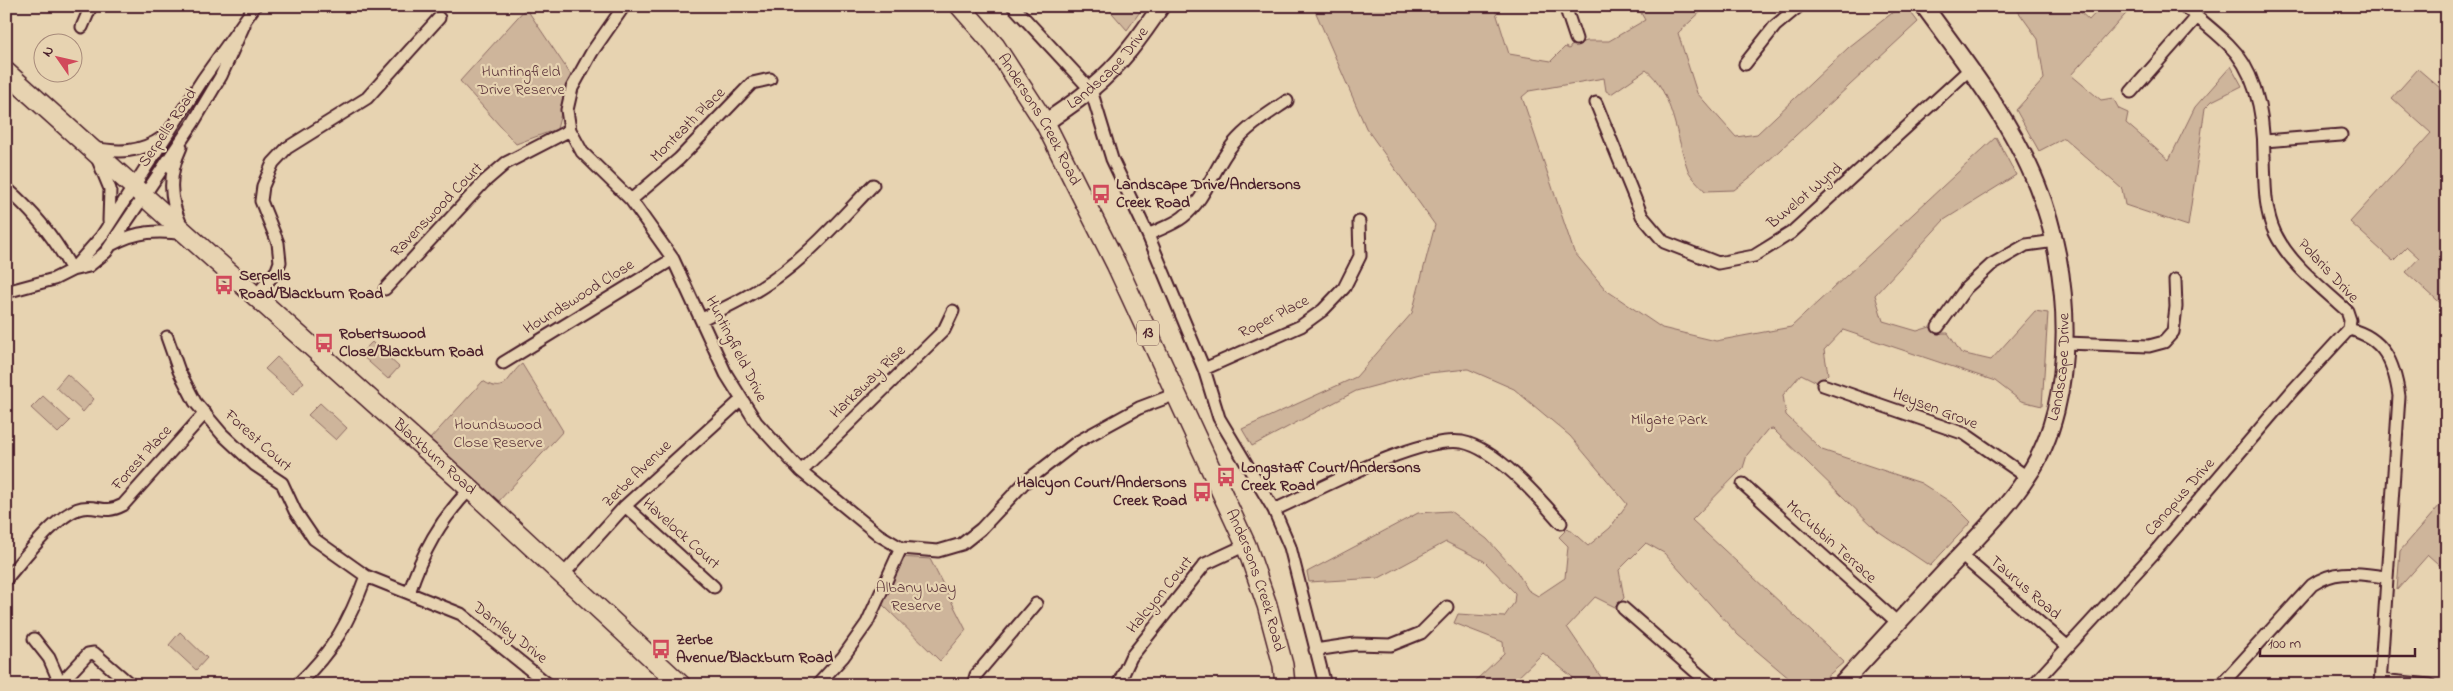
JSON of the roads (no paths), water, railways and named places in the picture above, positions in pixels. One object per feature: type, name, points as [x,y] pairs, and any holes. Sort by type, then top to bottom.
[{"type":"main road","name":"Andersons Creek Road","points":[[960,6],[995,46],[1046,122],[1116,264],[1246,545],[1267,605],[1283,665],[1285,685]]},
{"type":"main road","name":"Blackburn Road","points":[[6,72],[470,490],[680,685]]},
{"type":"street","points":[[82,27],[91,6]]},
{"type":"street","name":"Serpells Road","points":[[72,270],[96,244],[108,225],[193,123],[220,76],[255,6]]},
{"type":"street","name":"Huntingfield Drive","points":[[624,6],[592,52],[572,88],[568,110],[570,130],[582,152],[632,200],[673,259],[741,400],[756,422],[800,472],[879,535],[901,548],[938,551],[962,544],[981,529],[1024,483],[1077,442],[1139,408],[1176,394]]},
{"type":"street","points":[[1013,6],[1091,90],[1112,159],[1148,235],[1204,369],[1219,418],[1274,510],[1290,547],[1315,650],[1326,685]]},
{"type":"street","name":"Landscape Drive","points":[[1046,122],[1091,90],[1112,70],[1142,36],[1161,6]]},
{"type":"street","points":[[1566,6],[1576,39]]},
{"type":"street","points":[[1745,64],[1775,26],[1799,6]]},
{"type":"street","name":"Landscape Drive","points":[[1841,685],[1961,555],[2028,477],[2046,441],[2056,406],[2065,343],[2064,307],[2054,241],[2037,184],[2010,132],[1970,69],[1924,6]]},
{"type":"street","name":"Polaris Drive","points":[[2184,6],[2229,44],[2247,69],[2258,104],[2264,141],[2266,202],[2274,232],[2292,260],[2346,311],[2350,320],[2349,329],[2366,333],[2380,343],[2397,379],[2399,396],[2380,682]]},
{"type":"street","points":[[2131,92],[2196,17]]},
{"type":"street","points":[[256,296],[277,270],[280,262],[278,243],[261,201],[263,186],[273,163],[287,148],[366,100],[439,18]]},
{"type":"street","name":"Serpells Road","points":[[6,292],[54,279],[72,270],[94,263],[111,245],[167,134],[206,74],[244,25]]},
{"type":"street","name":"Buvelot Wynd","points":[[1596,103],[1642,216],[1664,242],[1718,263],[1754,256],[1790,233],[1970,69]]},
{"type":"street","name":"Monteath Place","points":[[632,200],[680,159],[752,83],[770,79]]},
{"type":"street","points":[[1148,235],[1183,217],[1201,196],[1219,162],[1234,143],[1253,124],[1287,101]]},
{"type":"street","name":"Blackburn Road","points":[[186,234],[174,208],[170,180],[177,156],[193,123]]},
{"type":"street","name":"Ravenswood Court","points":[[384,289],[484,182],[506,164],[570,130]]},
{"type":"street","name":"Serpells Road","points":[[91,148],[132,151],[152,144],[167,134]]},
{"type":"street","points":[[2264,141],[2341,136]]},
{"type":"street","name":"Blackburn Road","points":[[91,148],[102,167],[109,186],[111,202],[108,225]]},
{"type":"street","points":[[702,319],[748,296],[785,271],[817,243],[873,185]]},
{"type":"street","points":[[6,188],[26,205],[46,229],[72,270]]},
{"type":"street","name":"Roper Place","points":[[1204,369],[1301,326],[1323,310],[1344,288],[1360,256],[1359,222]]},
{"type":"street","name":"Serpells Road","points":[[111,245],[130,236],[153,231],[186,234]]},
{"type":"street","points":[[1938,327],[1966,288],[1991,265],[2026,245],[2054,241]]},
{"type":"street","name":"Houndswood Close","points":[[503,364],[673,259]]},
{"type":"street","points":[[2065,343],[2150,346],[2164,342],[2173,332],[2176,307],[2175,280]]},
{"type":"street","name":"Harkaway Rise","points":[[800,472],[944,330],[953,311]]},
{"type":"street","name":"Canopus Drive","points":[[2033,685],[2153,554],[2293,390],[2349,329]]},
{"type":"street","name":"Forest Court","points":[[167,337],[179,371],[195,402],[222,434],[254,464],[282,483],[295,511],[314,539],[366,576]]},
{"type":"street","name":"Heysen Grove","points":[[1823,385],[1964,434],[2028,477]]},
{"type":"street","name":"Zerbe Avenue","points":[[562,576],[625,506],[741,400]]},
{"type":"street","name":"Forest Place","points":[[6,579],[64,516],[81,508],[112,510],[123,505],[205,413]]},
{"type":"street","points":[[1274,510],[1402,453],[1427,444],[1462,442],[1488,454],[1518,476],[1561,524]]},
{"type":"street","name":"McCubbin Terrace","points":[[1743,484],[1898,623]]},
{"type":"street","points":[[409,593],[426,546],[445,517],[470,490]]},
{"type":"street","name":"Havelock Court","points":[[625,506],[714,587]]},
{"type":"street","name":"Halcyon Court","points":[[1118,685],[1131,657],[1178,601],[1205,564],[1246,545]]},
{"type":"street","points":[[820,682],[843,657],[867,623],[901,548]]},
{"type":"street","name":"Taurus Road","points":[[1961,555],[2068,647]]},
{"type":"street","points":[[2221,685],[2312,585],[2325,576],[2340,573],[2387,577]]},
{"type":"street","points":[[297,685],[320,663],[338,638],[352,613],[366,576]]},
{"type":"street","name":"Darnley Drive","points":[[366,576],[461,614],[549,685]]},
{"type":"street","points":[[973,685],[976,675],[1036,604]]},
{"type":"street","points":[[1315,650],[1355,644],[1391,645],[1420,633],[1447,607]]},
{"type":"street","points":[[1623,608],[1711,685]]},
{"type":"street","points":[[34,639],[49,658],[60,684],[88,654],[94,653],[131,685]]},
{"type":"street","points":[[2380,682],[2430,685]]},
{"type":"place","name":"Landscape Drive/Andersons Creek Road","points":[[1101,194]]},
{"type":"place","name":"Serpells Road/Blackburn Road","points":[[224,285]]},
{"type":"place","name":"Robertswood Close/Blackburn Road","points":[[324,343]]},
{"type":"place","name":"Longstaff Court/Andersons Creek Road","points":[[1226,477]]},
{"type":"place","name":"Halcyon Court/Andersons Creek Road","points":[[1202,492]]},
{"type":"place","name":"Zerbe Avenue/Blackburn Road","points":[[661,649]]},
{"type":"park label","name":"Huntingfield Drive Reserve","points":[[521,81]]},
{"type":"park label","name":"Milgate Park","points":[[1669,420]]},
{"type":"park label","name":"Houndswood Close Reserve","points":[[498,434]]},
{"type":"park label","name":"Albany Way Reserve","points":[[916,597]]}]
